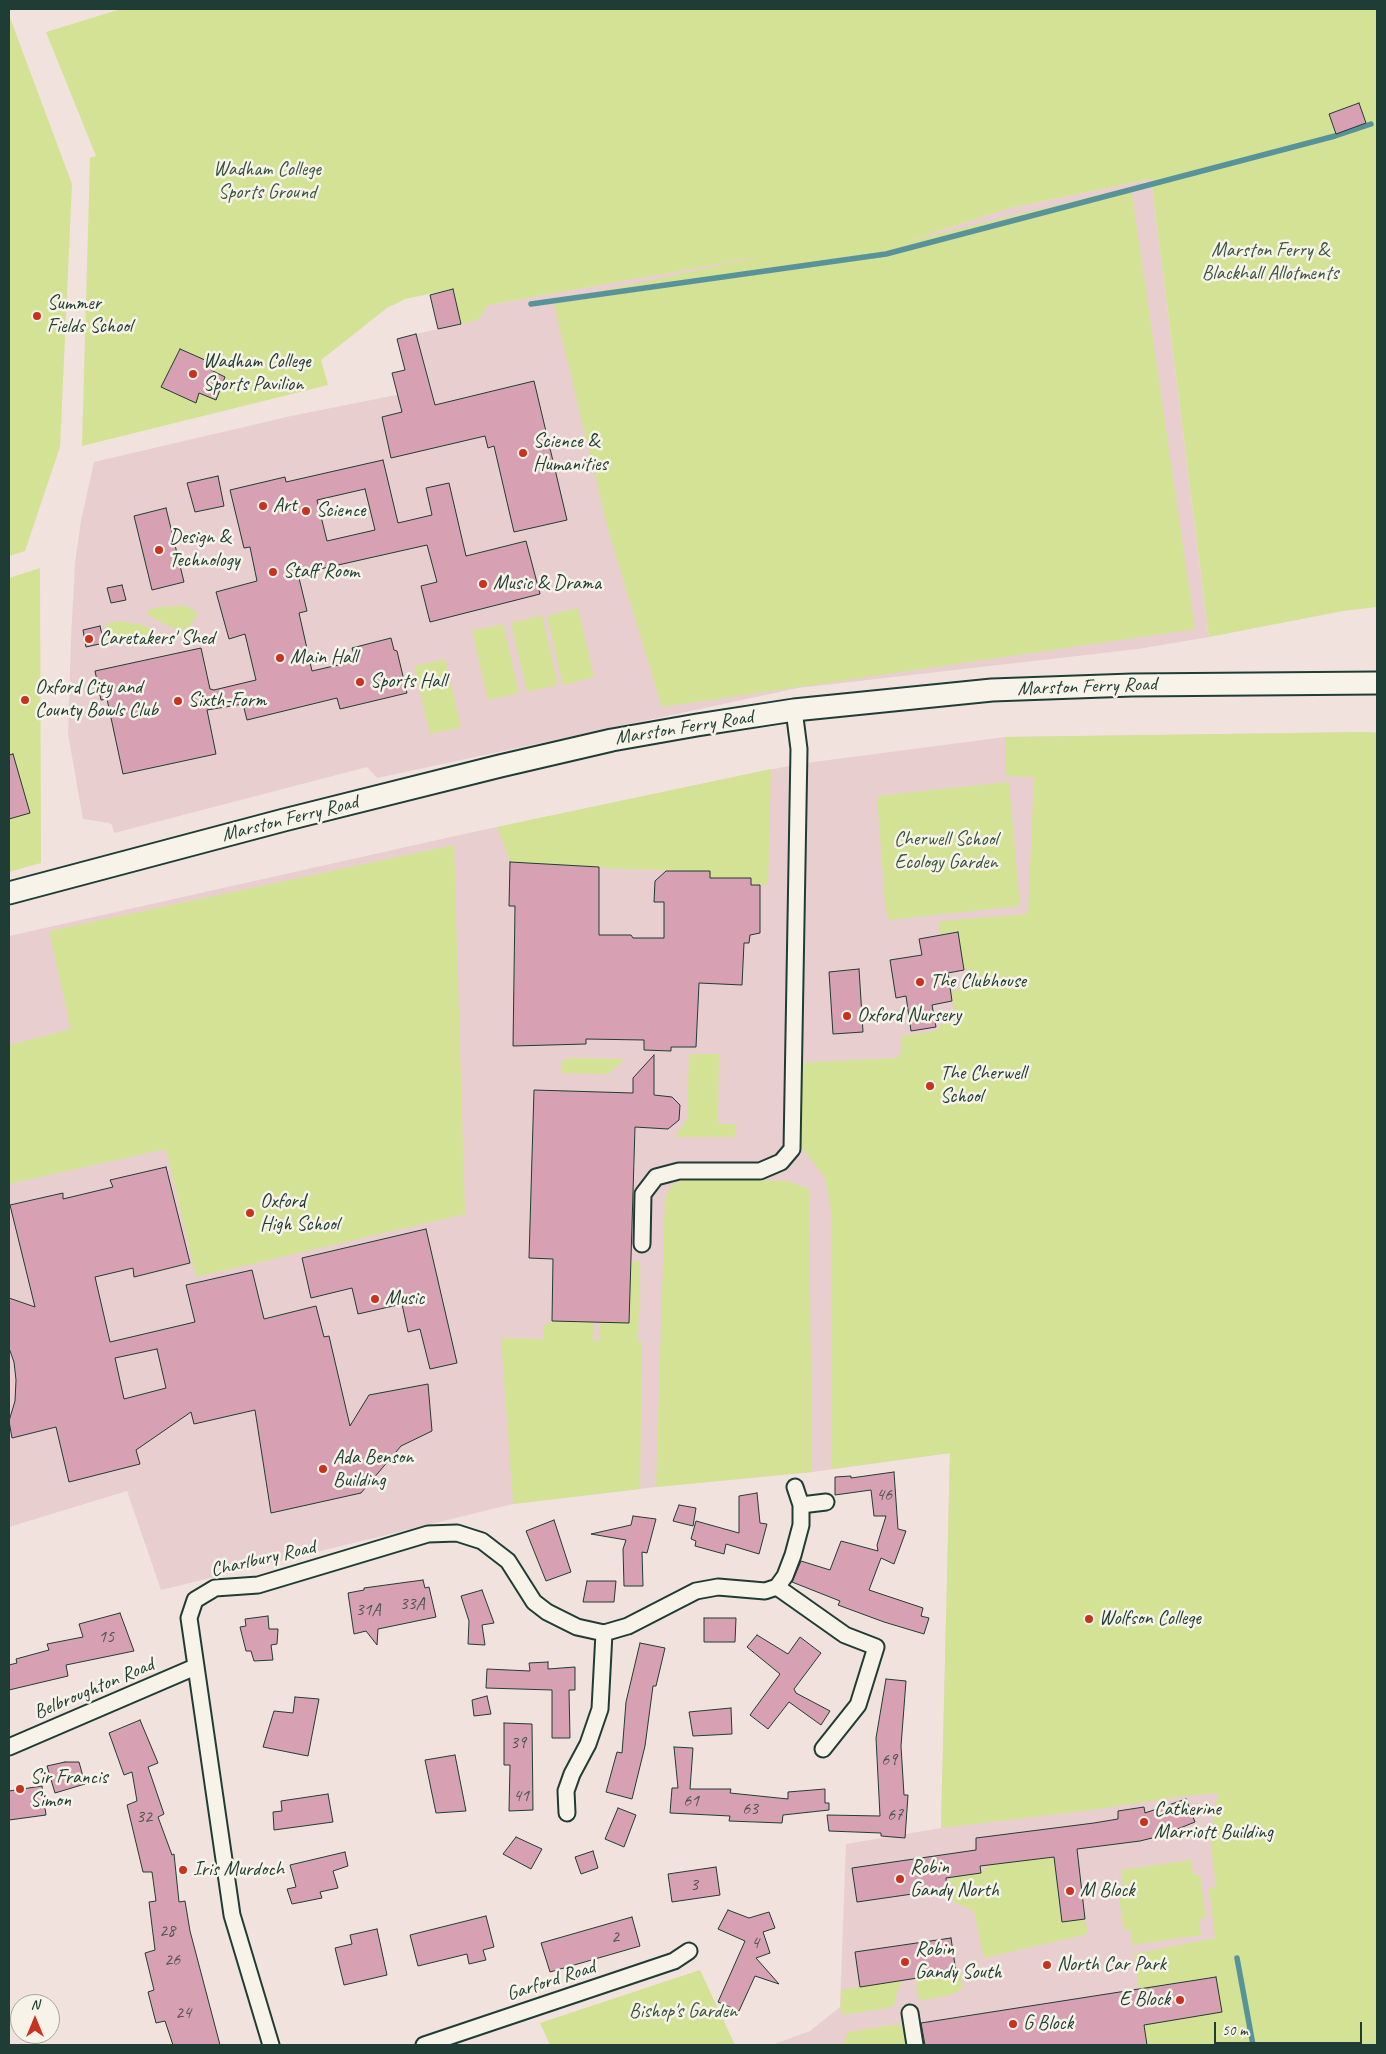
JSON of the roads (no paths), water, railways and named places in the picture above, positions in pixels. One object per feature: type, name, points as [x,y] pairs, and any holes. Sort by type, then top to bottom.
[{"type":"main road","name":"Marston Ferry Road","points":[[9,893],[284,820],[553,753],[631,737],[794,710],[949,694],[1042,688],[1250,683],[1377,683]]},
{"type":"street","points":[[642,1244],[643,1194],[656,1177],[679,1171],[760,1171],[781,1162],[792,1149],[798,750],[794,710]]},
{"type":"street","points":[[795,1487],[800,1505],[801,1525],[785,1576],[777,1587],[845,1635],[876,1647],[858,1706],[823,1749]]},
{"type":"street","points":[[800,1505],[826,1502]]},
{"type":"street","name":"Charlbury Road","points":[[270,2045],[232,1915],[189,1618],[195,1600],[215,1588],[258,1585],[428,1534],[457,1533],[482,1541],[508,1561],[534,1602],[547,1612],[577,1628],[604,1633],[628,1626],[696,1591],[718,1586],[765,1591],[777,1587]]},
{"type":"street","points":[[567,1813],[566,1791],[572,1774],[588,1744],[600,1709],[604,1633]]},
{"type":"street","name":"Belbroughton Road","points":[[9,1747],[195,1668]]},
{"type":"street","name":"Garford Road","points":[[424,2045],[674,1961],[688,1951]]},
{"type":"street","points":[[910,2013],[915,2045]]},
{"type":"waterway","points":[[531,304],[886,254],[1335,136],[1371,124]]},
{"type":"waterway","points":[[1237,1958],[1253,2045]]},
{"type":"place","name":"Summer Fields School","points":[[37,316]]},
{"type":"place","name":"Wadham College Sports Pavilion","points":[[193,374]]},
{"type":"place","name":"Science & Humanities","points":[[523,453]]},
{"type":"place","name":"Art","points":[[263,506]]},
{"type":"place","name":"Science","points":[[306,511]]},
{"type":"place","name":"Design & Technology","points":[[159,550]]},
{"type":"place","name":"Staff Room","points":[[273,572]]},
{"type":"place","name":"Music & Drama","points":[[483,584]]},
{"type":"place","name":"Caretakers' Shed","points":[[89,639]]},
{"type":"place","name":"Main Hall","points":[[280,658]]},
{"type":"place","name":"Sports Hall","points":[[360,682]]},
{"type":"place","name":"Oxford City and County Bowls Club","points":[[25,700]]},
{"type":"place","name":"Sixth-Form","points":[[178,701]]},
{"type":"place","name":"The Clubhouse","points":[[920,982]]},
{"type":"place","name":"Oxford Nursery","points":[[847,1016]]},
{"type":"place","name":"The Cherwell School","points":[[930,1086]]},
{"type":"place","name":"Oxford High School","points":[[250,1213]]},
{"type":"place","name":"Music","points":[[375,1299]]},
{"type":"place","name":"Ada Benson Building","points":[[323,1469]]},
{"type":"place","name":"Wolfson College","points":[[1089,1619]]},
{"type":"place","name":"Sir Francis Simon","points":[[20,1789]]},
{"type":"place","name":"Catherine Marriott Building","points":[[1144,1822]]},
{"type":"place","name":"Iris Murdoch","points":[[183,1870]]},
{"type":"place","name":"Robin Gandy North","points":[[900,1879]]},
{"type":"place","name":"M Block","points":[[1070,1891]]},
{"type":"place","name":"Robin Gandy South","points":[[905,1962]]},
{"type":"place","name":"North Car Park","points":[[1047,1965]]},
{"type":"place","name":"E Block","points":[[1180,2000]]},
{"type":"place","name":"G Block","points":[[1013,2024]]},
{"type":"park label","name":"Wadham College Sports Ground","points":[[267,182]]},
{"type":"park label","name":"Marston Ferry & Blackhall Allotments","points":[[1270,262]]},
{"type":"park label","name":"Cherwell School Ecology Garden","points":[[946,852]]},
{"type":"park label","name":"Bishop's Garden","points":[[683,2012]]}]
